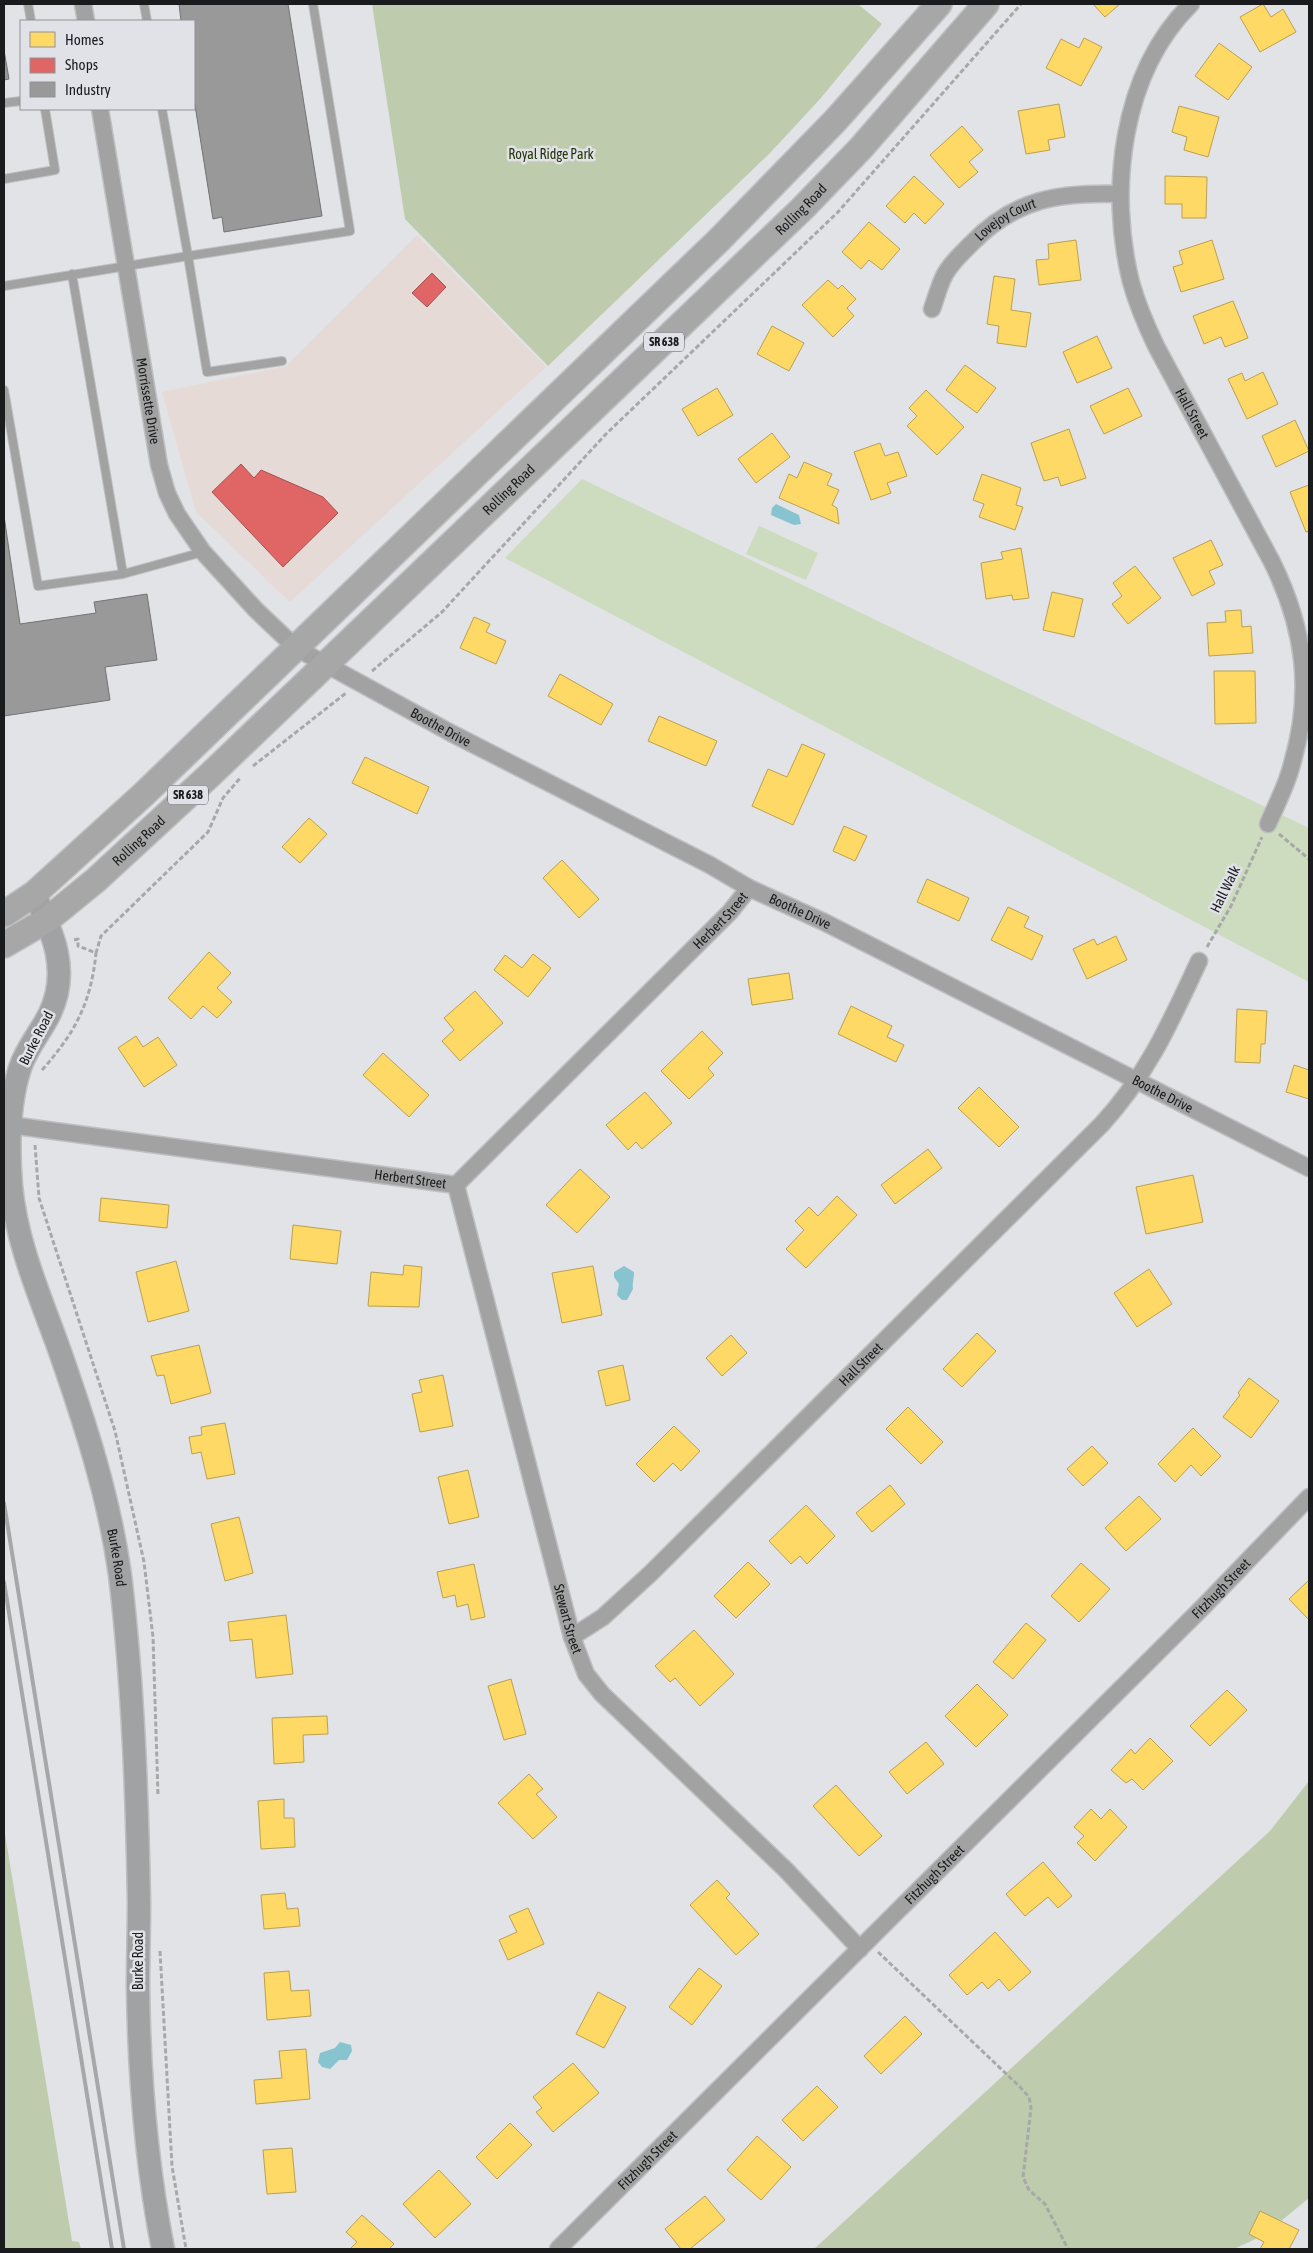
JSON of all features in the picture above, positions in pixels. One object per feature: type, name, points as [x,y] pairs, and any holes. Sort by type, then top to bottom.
[{"type":"main road","name":"SR 638","points":[[4,914],[34,894],[144,794],[776,183],[835,122],[939,4]]},
{"type":"main road","name":"Rolling Road","points":[[4,945],[47,920],[103,874],[325,665],[802,209],[861,148],[986,4]]},
{"type":"street","points":[[83,4],[86,20]]},
{"type":"street","name":"Hall Street","points":[[1191,4],[1168,32],[1144,78],[1133,108],[1124,151],[1120,194],[1125,252],[1140,310],[1156,346],[1277,571],[1285,588],[1298,628],[1304,673],[1304,698],[1299,737],[1292,767],[1268,824]]},
{"type":"street","name":"Morrissette Drive","points":[[100,110],[159,465],[167,493],[177,514],[203,552],[256,610],[296,648]]},
{"type":"street","name":"Lovejoy Court","points":[[932,309],[944,276],[955,261],[982,232],[1015,209],[1044,199],[1065,195],[1085,193],[1120,194]]},
{"type":"street","name":"Boothe Drive","points":[[296,648],[451,733],[710,864],[750,888],[824,922],[1309,1168]]},
{"type":"street","name":"Herbert Street","points":[[10,1125],[456,1185],[730,912],[750,888]]},
{"type":"street","name":"Burke Road","points":[[34,894],[47,920],[55,945],[60,967],[59,987],[50,1012],[26,1052],[20,1067],[10,1125],[11,1181],[18,1229],[91,1445],[108,1510],[119,1570],[127,1640],[136,1768],[141,2080],[147,2144],[163,2249]]},
{"type":"street","name":"Hall Street","points":[[572,1637],[604,1617],[652,1573],[1118,1107],[1154,1056],[1199,961]]},
{"type":"street","name":"Stewart Street","points":[[456,1185],[572,1637],[586,1674],[602,1694],[786,1870],[829,1914],[864,1945]]},
{"type":"street","name":"Fitzhugh Street","points":[[558,2249],[1075,1732],[1204,1606],[1309,1497]]},
{"type":"lane","points":[[28,4],[31,20]]},
{"type":"lane","points":[[144,4],[147,20]]},
{"type":"lane","points":[[4,286],[125,265],[350,231],[313,4]]},
{"type":"lane","points":[[4,103],[20,101]]},
{"type":"lane","points":[[4,179],[55,170],[45,110]]},
{"type":"lane","points":[[162,110],[207,372],[282,361]]},
{"type":"lane","points":[[72,274],[123,574]]},
{"type":"lane","points":[[4,390],[38,586],[123,574],[203,552]]},
{"type":"path","points":[[252,766],[360,682],[442,612],[606,434],[838,212],[1021,4]]},
{"type":"path","points":[[55,945],[78,939],[78,946],[96,952],[101,936],[208,832],[223,798],[244,772]]},
{"type":"path","points":[[1268,824],[1309,859]]},
{"type":"path","name":"Hall Walk","points":[[1199,961],[1231,906],[1268,824]]},
{"type":"path","points":[[864,1945],[1019,2086],[1029,2098],[1031,2120],[1023,2159],[1023,2177],[1029,2190],[1045,2204],[1068,2249]]},
{"type":"shaded area","points":[[417,235],[546,367],[290,602],[196,512],[162,392],[286,366]]},
{"type":"green space","name":"Royal Ridge Park","points":[[372,4],[858,4],[882,24],[820,99],[770,153],[548,366],[405,219]]},
{"type":"green space","points":[[582,479],[1309,828],[1309,982],[505,558]]},
{"type":"green space","points":[[759,526],[818,553],[806,580],[746,554]]},
{"type":"green space","points":[[1309,1781],[1309,2198],[1264,2235],[1234,2249],[814,2249],[1270,1831]]},
{"type":"green space","points":[[4,1828],[72,2241],[79,2242],[81,2249],[4,2249]]},
{"type":"water","points":[[776,504],[799,515],[801,524],[794,525],[771,515],[772,508]]},
{"type":"water","points":[[624,1266],[634,1272],[633,1289],[627,1300],[622,1300],[617,1295],[619,1284],[614,1277],[614,1272]]},
{"type":"water","points":[[340,2042],[351,2045],[352,2051],[347,2060],[339,2060],[330,2069],[322,2067],[318,2062],[320,2053],[335,2048]]},
{"type":"building: Homes","points":[[1093,4],[1120,4],[1105,17]]},
{"type":"building: Homes","points":[[1263,4],[1271,17],[1283,9],[1296,32],[1260,52],[1240,17]]},
{"type":"building: Homes","points":[[1084,38],[1102,47],[1081,86],[1046,68],[1061,39],[1079,48]]},
{"type":"building: Homes","points":[[1219,43],[1252,67],[1228,100],[1195,76]]},
{"type":"building: Homes","points":[[1059,104],[1065,137],[1048,140],[1050,150],[1026,154],[1018,111]]},
{"type":"building: Homes","points":[[1179,106],[1219,117],[1208,157],[1184,150],[1187,137],[1172,132]]},
{"type":"building: Homes","points":[[962,126],[983,150],[969,162],[978,172],[959,188],[930,155]]},
{"type":"building: Homes","points":[[914,176],[944,204],[925,224],[914,213],[905,223],[886,206]]},
{"type":"building: Homes","points":[[1165,176],[1207,177],[1206,218],[1182,218],[1182,204],[1165,204]]},
{"type":"building: Homes","points":[[869,222],[900,249],[882,270],[869,260],[861,269],[842,252]]},
{"type":"building: Homes","points":[[1076,240],[1081,280],[1039,285],[1036,260],[1049,259],[1048,244]]},
{"type":"building: Homes","points":[[1212,240],[1224,279],[1181,292],[1173,267],[1183,264],[1179,251]]},
{"type":"building: Homes","points":[[994,276],[1015,279],[1011,310],[1031,313],[1026,347],[997,343],[999,326],[987,324]]},
{"type":"building: Homes","points":[[828,280],[838,289],[842,285],[856,299],[847,308],[854,316],[833,337],[802,305]]},
{"type":"building: Homes","points":[[1233,301],[1248,338],[1225,347],[1221,337],[1204,344],[1193,316]]},
{"type":"building: Homes","points":[[772,326],[804,343],[789,371],[757,354]]},
{"type":"building: Homes","points":[[1097,336],[1112,368],[1077,383],[1063,352]]},
{"type":"building: Homes","points":[[965,365],[996,388],[977,413],[946,390]]},
{"type":"building: Homes","points":[[1263,372],[1278,404],[1247,419],[1228,379],[1242,373],[1245,381]]},
{"type":"building: Homes","points":[[717,388],[733,415],[698,436],[682,409]]},
{"type":"building: Homes","points":[[1128,388],[1142,416],[1104,434],[1090,406]]},
{"type":"building: Homes","points":[[926,390],[964,427],[937,455],[907,426],[917,416],[909,408]]},
{"type":"building: Homes","points":[[1295,420],[1309,451],[1276,467],[1262,436]]},
{"type":"building: Homes","points":[[1069,429],[1086,478],[1061,486],[1058,477],[1044,481],[1031,443]]},
{"type":"building: Homes","points":[[772,433],[790,457],[756,483],[738,459]]},
{"type":"building: Homes","points":[[880,443],[885,456],[898,452],[907,476],[887,483],[891,493],[871,500],[854,452]]},
{"type":"building: Homes","points":[[804,462],[832,474],[827,485],[839,490],[832,505],[837,508],[839,524],[779,498],[789,474],[797,478]]},
{"type":"building: Homes","points":[[982,474],[1021,488],[1016,505],[1023,507],[1015,530],[979,517],[984,504],[973,500]]},
{"type":"building: Homes","points":[[1309,485],[1309,531],[1306,532],[1290,492]]},
{"type":"building: Homes","points":[[1211,540],[1223,565],[1209,571],[1215,584],[1192,596],[1173,558]]},
{"type":"building: Homes","points":[[1021,548],[1029,598],[1013,600],[1012,595],[986,599],[981,563],[1003,559],[1001,552]]},
{"type":"building: Homes","points":[[1135,566],[1161,598],[1128,624],[1112,604],[1122,596],[1113,583]]},
{"type":"building: Homes","points":[[1052,592],[1083,599],[1074,637],[1043,630]]},
{"type":"building: Homes","points":[[1241,610],[1242,627],[1251,626],[1253,653],[1209,656],[1207,623],[1226,622],[1225,611]]},
{"type":"building: Homes","points":[[474,617],[490,624],[486,632],[506,641],[496,664],[460,648]]},
{"type":"building: Homes","points":[[1214,671],[1255,671],[1256,723],[1215,724]]},
{"type":"building: Homes","points":[[560,674],[613,704],[601,725],[548,696]]},
{"type":"building: Homes","points":[[659,716],[717,741],[706,766],[648,741]]},
{"type":"building: Homes","points":[[802,744],[825,754],[793,825],[752,806],[768,769],[787,777]]},
{"type":"building: Homes","points":[[365,757],[429,787],[417,814],[352,783]]},
{"type":"building: Homes","points":[[309,818],[327,834],[300,863],[282,847]]},
{"type":"building: Homes","points":[[844,826],[867,836],[855,861],[833,851]]},
{"type":"building: Homes","points":[[562,860],[599,899],[579,918],[543,878]]},
{"type":"building: Homes","points":[[927,879],[969,898],[959,921],[917,902]]},
{"type":"building: Homes","points":[[1008,907],[1029,917],[1024,927],[1043,936],[1032,960],[991,940]]},
{"type":"building: Homes","points":[[1116,936],[1127,960],[1087,979],[1073,949],[1094,939],[1097,945]]},
{"type":"building: Homes","points":[[209,952],[231,973],[217,988],[232,1002],[217,1018],[203,1006],[191,1019],[168,998]]},
{"type":"building: Homes","points":[[533,954],[551,968],[528,997],[494,970],[505,955],[522,968]]},
{"type":"building: Homes","points":[[789,973],[793,999],[752,1005],[748,979]]},
{"type":"building: Homes","points":[[475,991],[503,1023],[460,1061],[442,1041],[454,1030],[444,1018]]},
{"type":"building: Homes","points":[[851,1006],[892,1026],[887,1037],[904,1045],[896,1062],[838,1034]]},
{"type":"building: Homes","points":[[1237,1009],[1267,1011],[1265,1044],[1261,1044],[1260,1063],[1235,1062]]},
{"type":"building: Homes","points":[[702,1031],[723,1053],[708,1068],[714,1075],[689,1099],[661,1071]]},
{"type":"building: Homes","points":[[136,1036],[143,1047],[158,1037],[177,1065],[144,1087],[118,1048]]},
{"type":"building: Homes","points":[[383,1053],[429,1095],[409,1117],[363,1075]]},
{"type":"building: Homes","points":[[1294,1065],[1309,1070],[1309,1099],[1286,1092]]},
{"type":"building: Homes","points":[[979,1087],[1019,1127],[999,1147],[958,1108]]},
{"type":"building: Homes","points":[[645,1092],[672,1123],[642,1149],[636,1142],[628,1150],[606,1125]]},
{"type":"building: Homes","points":[[928,1149],[942,1168],[895,1204],[881,1185]]},
{"type":"building: Homes","points":[[580,1169],[610,1197],[577,1233],[546,1205]]},
{"type":"building: Homes","points":[[1193,1175],[1203,1222],[1146,1234],[1136,1187]]},
{"type":"building: Homes","points":[[837,1196],[857,1215],[806,1268],[786,1249],[804,1230],[795,1221],[809,1207],[818,1216]]},
{"type":"building: Homes","points":[[101,1198],[169,1205],[167,1228],[99,1221]]},
{"type":"building: Homes","points":[[293,1225],[341,1231],[337,1264],[290,1259]]},
{"type":"building: Homes","points":[[176,1261],[189,1311],[148,1322],[136,1272]]},
{"type":"building: Homes","points":[[404,1265],[422,1267],[419,1307],[368,1306],[371,1272],[403,1275]]},
{"type":"building: Homes","points":[[593,1266],[602,1315],[562,1323],[552,1273]]},
{"type":"building: Homes","points":[[1149,1269],[1172,1304],[1137,1327],[1114,1293]]},
{"type":"building: Homes","points":[[977,1333],[996,1351],[962,1387],[943,1369]]},
{"type":"building: Homes","points":[[731,1335],[747,1353],[722,1376],[706,1358]]},
{"type":"building: Homes","points":[[199,1345],[211,1393],[171,1404],[164,1375],[157,1376],[151,1356]]},
{"type":"building: Homes","points":[[623,1365],[630,1400],[606,1406],[598,1371]]},
{"type":"building: Homes","points":[[443,1375],[453,1426],[420,1432],[412,1394],[422,1392],[419,1380]]},
{"type":"building: Homes","points":[[1249,1378],[1279,1401],[1251,1438],[1223,1417],[1240,1395],[1238,1393]]},
{"type":"building: Homes","points":[[908,1407],[943,1442],[921,1464],[886,1429]]},
{"type":"building: Homes","points":[[225,1423],[235,1474],[207,1479],[201,1452],[192,1454],[189,1437],[202,1435],[201,1427]]},
{"type":"building: Homes","points":[[674,1426],[700,1451],[681,1471],[673,1463],[654,1482],[636,1464]]},
{"type":"building: Homes","points":[[1193,1428],[1221,1456],[1201,1476],[1191,1465],[1175,1482],[1158,1464]]},
{"type":"building: Homes","points":[[1092,1446],[1108,1463],[1083,1486],[1067,1469]]},
{"type":"building: Homes","points":[[468,1470],[479,1517],[449,1524],[438,1477]]},
{"type":"building: Homes","points":[[890,1485],[905,1504],[872,1532],[856,1513]]},
{"type":"building: Homes","points":[[1139,1496],[1161,1519],[1126,1551],[1105,1528]]},
{"type":"building: Homes","points":[[806,1505],[835,1536],[807,1564],[800,1556],[791,1564],[769,1541]]},
{"type":"building: Homes","points":[[239,1517],[253,1573],[225,1581],[211,1524]]},
{"type":"building: Homes","points":[[748,1562],[770,1584],[736,1618],[714,1596]]},
{"type":"building: Homes","points":[[1081,1563],[1110,1589],[1079,1622],[1051,1596]]},
{"type":"building: Homes","points":[[474,1564],[485,1617],[471,1620],[468,1604],[457,1607],[455,1595],[443,1598],[437,1572]]},
{"type":"building: Homes","points":[[1309,1580],[1309,1620],[1289,1599]]},
{"type":"building: Homes","points":[[286,1615],[293,1674],[256,1678],[252,1639],[230,1641],[228,1622]]},
{"type":"building: Homes","points":[[1026,1623],[1046,1640],[1013,1679],[993,1662]]},
{"type":"building: Homes","points":[[694,1630],[734,1674],[700,1706],[675,1678],[670,1682],[655,1666]]},
{"type":"building: Homes","points":[[511,1679],[526,1734],[504,1740],[488,1686]]},
{"type":"building: Homes","points":[[977,1684],[1008,1715],[976,1747],[945,1716]]},
{"type":"building: Homes","points":[[1227,1690],[1247,1710],[1210,1746],[1190,1726]]},
{"type":"building: Homes","points":[[327,1716],[328,1734],[303,1735],[304,1762],[274,1764],[272,1718]]},
{"type":"building: Homes","points":[[1150,1738],[1173,1761],[1143,1790],[1132,1779],[1126,1783],[1111,1770],[1131,1749],[1135,1754]]},
{"type":"building: Homes","points":[[926,1742],[944,1764],[907,1794],[889,1772]]},
{"type":"building: Homes","points":[[529,1774],[543,1789],[536,1794],[557,1817],[533,1839],[498,1803]]},
{"type":"building: Homes","points":[[836,1785],[882,1836],[859,1856],[813,1806]]},
{"type":"building: Homes","points":[[284,1799],[284,1818],[294,1818],[295,1847],[261,1849],[258,1801]]},
{"type":"building: Homes","points":[[1091,1809],[1101,1819],[1110,1809],[1127,1827],[1095,1861],[1077,1843],[1084,1836],[1074,1827]]},
{"type":"building: Homes","points":[[1043,1862],[1072,1896],[1058,1908],[1048,1897],[1025,1916],[1006,1894]]},
{"type":"building: Homes","points":[[717,1880],[730,1894],[726,1898],[759,1934],[736,1955],[690,1905]]},
{"type":"building: Homes","points":[[285,1893],[287,1909],[298,1908],[300,1926],[264,1929],[261,1895]]},
{"type":"building: Homes","points":[[528,1908],[544,1944],[508,1960],[499,1940],[517,1932],[509,1916]]},
{"type":"building: Homes","points":[[995,1932],[1031,1972],[1009,1991],[999,1979],[988,1989],[982,1982],[967,1995],[949,1975]]},
{"type":"building: Homes","points":[[699,1968],[722,1986],[692,2025],[669,2007]]},
{"type":"building: Homes","points":[[289,1971],[291,1991],[309,1990],[311,2016],[267,2020],[264,1973]]},
{"type":"building: Homes","points":[[598,1992],[626,2007],[604,2048],[576,2034]]},
{"type":"building: Homes","points":[[905,2016],[922,2034],[881,2074],[864,2056]]},
{"type":"building: Homes","points":[[306,2049],[310,2099],[256,2104],[254,2080],[282,2078],[279,2051]]},
{"type":"building: Homes","points":[[573,2063],[599,2093],[553,2132],[536,2112],[542,2108],[533,2097]]},
{"type":"building: Homes","points":[[817,2086],[838,2107],[803,2141],[782,2120]]},
{"type":"building: Homes","points":[[510,2123],[532,2145],[497,2179],[476,2157]]},
{"type":"building: Homes","points":[[757,2136],[791,2167],[761,2200],[727,2170]]},
{"type":"building: Homes","points":[[292,2148],[296,2192],[267,2194],[263,2150]]},
{"type":"building: Homes","points":[[439,2170],[471,2204],[435,2238],[403,2204]]},
{"type":"building: Homes","points":[[705,2196],[725,2220],[690,2249],[681,2249],[665,2229]]},
{"type":"building: Homes","points":[[1260,2211],[1299,2230],[1289,2249],[1260,2249],[1264,2242],[1249,2234]]},
{"type":"building: Homes","points":[[362,2215],[394,2244],[389,2249],[350,2249],[357,2242],[346,2232]]},
{"type":"building: Shops","points":[[432,273],[446,287],[427,307],[412,293]]},
{"type":"building: Shops","points":[[241,464],[254,478],[261,470],[323,497],[338,513],[283,567],[212,492]]},
{"type":"building: Industry","points":[[179,4],[288,4],[322,216],[224,232],[222,217],[213,219],[195,105],[195,20],[181,20]]},
{"type":"building: Industry","points":[[4,50],[9,79],[4,80]]},
{"type":"building: Industry","points":[[4,516],[20,624],[96,613],[94,602],[147,594],[157,660],[105,667],[110,700],[4,716]]},
{"type":"railway","points":[[4,1503],[124,2249]]},
{"type":"railway","points":[[4,1582],[112,2249]]}]
